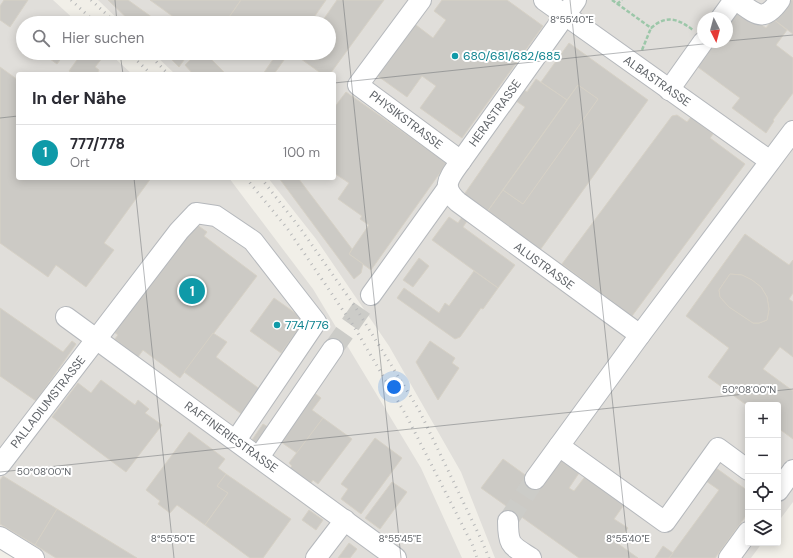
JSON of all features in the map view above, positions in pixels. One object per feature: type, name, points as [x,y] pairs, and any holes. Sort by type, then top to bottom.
[{"type":"lane","name":"PHYSIKSTRASSE","points":[[421,0],[358,86],[461,161]]},
{"type":"lane","name":"ALBASTRASSE","points":[[544,0],[571,8],[632,63],[770,161]]},
{"type":"lane","points":[[726,12],[735,0],[757,14],[765,15],[773,10],[780,0]]},
{"type":"lane","name":"HERASTRASSE","points":[[371,295],[451,194],[448,181],[571,8]]},
{"type":"lane","points":[[669,90],[697,42]]},
{"type":"lane","points":[[535,479],[640,335],[793,131]]},
{"type":"lane","points":[[397,276],[451,194]]},
{"type":"lane","name":"ALUSTRASSE","points":[[451,194],[640,335]]},
{"type":"lane","name":"PALLADIUMSTRASSE","points":[[0,464],[179,231],[196,213],[216,216],[253,241],[316,322],[236,440]]},
{"type":"lane","name":"RAFFINERIESTRASSE","points":[[66,318],[236,440],[396,558]]},
{"type":"lane","points":[[259,457],[333,349]]},
{"type":"lane","points":[[559,446],[665,522],[718,448],[745,468]]},
{"type":"lane","points":[[781,487],[793,470]]},
{"type":"lane","points":[[316,558],[345,520]]},
{"type":"lane","points":[[508,521],[508,535],[512,546],[531,558]]},
{"type":"lane","points":[[729,558],[745,536]]},
{"type":"lane","points":[[0,537],[34,558]]},
{"type":"path","points":[[612,0],[651,28]]},
{"type":"path","points":[[617,4],[622,0]]},
{"type":"path","points":[[632,63],[643,48],[651,28],[657,23],[671,19],[679,21],[697,35]]},
{"type":"shaded area","points":[[0,0],[53,0],[70,16],[16,16],[16,60],[117,60],[130,72],[16,72],[16,180],[231,180],[313,289],[421,468],[462,558],[25,558],[0,543]]},
{"type":"shaded area","points":[[98,0],[793,0],[793,502],[781,518],[781,402],[745,402],[745,546],[760,546],[751,558],[495,558],[461,472],[389,346],[316,239],[270,180],[336,180],[336,72],[173,72],[160,60],[336,60],[336,16],[115,16]]},
{"type":"building","points":[[4,0],[28,0],[10,27],[0,20],[0,6]]},
{"type":"building","points":[[108,0],[128,0],[150,16],[125,16]]},
{"type":"building","points":[[150,0],[241,0],[230,16],[172,16]]},
{"type":"building","points":[[241,0],[326,0],[315,16],[230,16]]},
{"type":"building","points":[[337,0],[384,0],[331,72],[319,72],[303,60],[336,60],[336,16],[326,16]]},
{"type":"building","name":"680/681/682/685","points":[[442,0],[507,0],[543,26],[462,138],[420,108],[436,86],[422,76],[407,97],[375,74],[412,22],[433,38],[446,20],[434,11]]},
{"type":"building","points":[[786,0],[793,0],[793,34],[773,19]]},
{"type":"building","points":[[734,5],[766,28],[773,19],[787,30],[776,45],[793,58],[793,93],[773,120],[774,121],[766,133],[732,108],[740,98],[691,62],[702,48],[733,48],[733,12],[730,12]]},
{"type":"building","points":[[569,43],[648,100],[540,250],[487,212],[503,190],[523,204],[598,99],[578,85],[567,100],[541,82]]},
{"type":"building","points":[[52,60],[60,60],[57,64]]},
{"type":"building","points":[[77,60],[101,60],[95,67],[99,70],[98,72],[69,71]]},
{"type":"building","points":[[172,60],[184,60],[179,67]]},
{"type":"building","points":[[190,60],[212,60],[224,72],[191,72],[185,65]]},
{"type":"building","points":[[273,60],[284,60],[275,72],[264,72]]},
{"type":"building","points":[[0,67],[16,79],[16,180],[150,180],[104,243],[114,250],[86,287],[56,265],[48,277],[0,243]]},
{"type":"building","points":[[536,79],[567,100],[487,212],[463,196],[525,107],[513,99],[521,88],[527,92]]},
{"type":"building","points":[[578,85],[598,99],[523,204],[503,190]]},
{"type":"building","points":[[346,92],[447,163],[371,270],[349,254],[369,225],[360,219],[362,216],[338,199],[349,183],[336,174],[336,105]]},
{"type":"building","points":[[677,115],[687,122],[691,117],[713,134],[710,138],[745,164],[632,316],[562,264],[672,116]]},
{"type":"building","points":[[280,180],[300,180],[352,249],[349,254],[363,264],[361,273],[354,279]]},
{"type":"building","points":[[449,217],[458,223],[462,217],[467,221],[463,227],[515,265],[498,288],[432,240]]},
{"type":"building","points":[[193,222],[207,232],[204,236],[257,276],[180,378],[143,350],[138,357],[115,339],[118,335],[110,329]]},
{"type":"building","points":[[745,234],[789,265],[793,260],[793,293],[789,299],[793,302],[793,357],[780,347],[763,369],[793,391],[793,439],[781,430],[781,402],[745,402],[745,404],[708,377],[729,348],[686,316]],"holes":[[[730,274],[742,275],[761,287],[767,297],[769,309],[767,320],[759,323],[753,323],[729,307],[720,297],[719,290]]]},
{"type":"building","points":[[419,258],[429,266],[413,287],[403,280]]},
{"type":"building","points":[[474,271],[498,288],[460,337],[455,339],[397,298],[404,288],[439,313],[445,303],[449,306]]},
{"type":"building","points":[[730,274],[742,275],[761,287],[767,297],[769,309],[767,320],[759,323],[753,323],[729,307],[720,297],[719,290]]},
{"type":"building","name":"774/776","points":[[274,298],[305,320],[281,353],[250,331]]},
{"type":"building","points":[[0,308],[63,352],[72,341],[76,344],[36,401],[0,376]]},
{"type":"building","points":[[213,333],[227,342],[216,357],[261,390],[243,415],[184,372]]},
{"type":"building","points":[[430,341],[455,358],[452,363],[459,368],[438,400],[416,362]]},
{"type":"building","points":[[101,380],[135,405],[138,400],[149,409],[145,413],[162,425],[126,472],[52,417],[78,383],[91,393]]},
{"type":"building","points":[[313,392],[321,398],[312,410],[323,418],[297,453],[278,440]]},
{"type":"building","points":[[323,418],[352,439],[318,484],[313,480],[310,484],[289,469],[292,466],[289,463]]},
{"type":"building","points":[[263,424],[271,429],[260,446],[252,440]]},
{"type":"building","points":[[189,432],[225,459],[218,468],[226,474],[217,486],[228,493],[205,525],[177,505],[170,513],[158,504],[160,501],[146,490]]},
{"type":"building","points":[[375,438],[402,458],[361,514],[341,499],[348,489],[341,484]]},
{"type":"building","points":[[559,458],[579,473],[569,488],[574,491],[587,474],[626,502],[614,519],[628,528],[617,543],[638,558],[579,558],[481,488],[503,459],[539,485]]},
{"type":"building","points":[[716,468],[745,489],[745,517],[715,558],[669,558],[719,490],[706,481]]},
{"type":"building","points":[[226,474],[291,519],[263,558],[250,558],[205,525],[228,493],[217,486]]},
{"type":"building","points":[[3,476],[57,509],[35,545],[0,524],[0,480]]},
{"type":"building","points":[[392,482],[407,492],[380,529],[365,518]]},
{"type":"building","points":[[57,509],[137,558],[56,558],[35,545]]},
{"type":"building","points":[[309,510],[323,520],[316,530],[302,520]]},
{"type":"building","points":[[349,543],[357,549],[350,558],[338,558]]},
{"type":"building","points":[[663,546],[673,553],[669,558],[655,558]]},
{"type":"tunnel","points":[[333,349],[371,295]]},
{"type":"tunnel","points":[[508,521],[535,479]]},
{"type":"railway","points":[[71,0],[88,16]]},
{"type":"railway","points":[[91,0],[108,16]]},
{"type":"railway","points":[[136,60],[149,72]]},
{"type":"railway","points":[[155,60],[166,72]]},
{"type":"railway","points":[[248,180],[287,228],[353,325],[406,415],[472,544],[477,558]]},
{"type":"railway","points":[[263,180],[300,228],[354,305],[419,410],[489,558]]},
{"type":"place","name":"680/681/682/685","points":[[455,56]]},
{"type":"place","name":"777/778","points":[[192,291]]},
{"type":"place","name":"774/776","points":[[277,325]]}]
